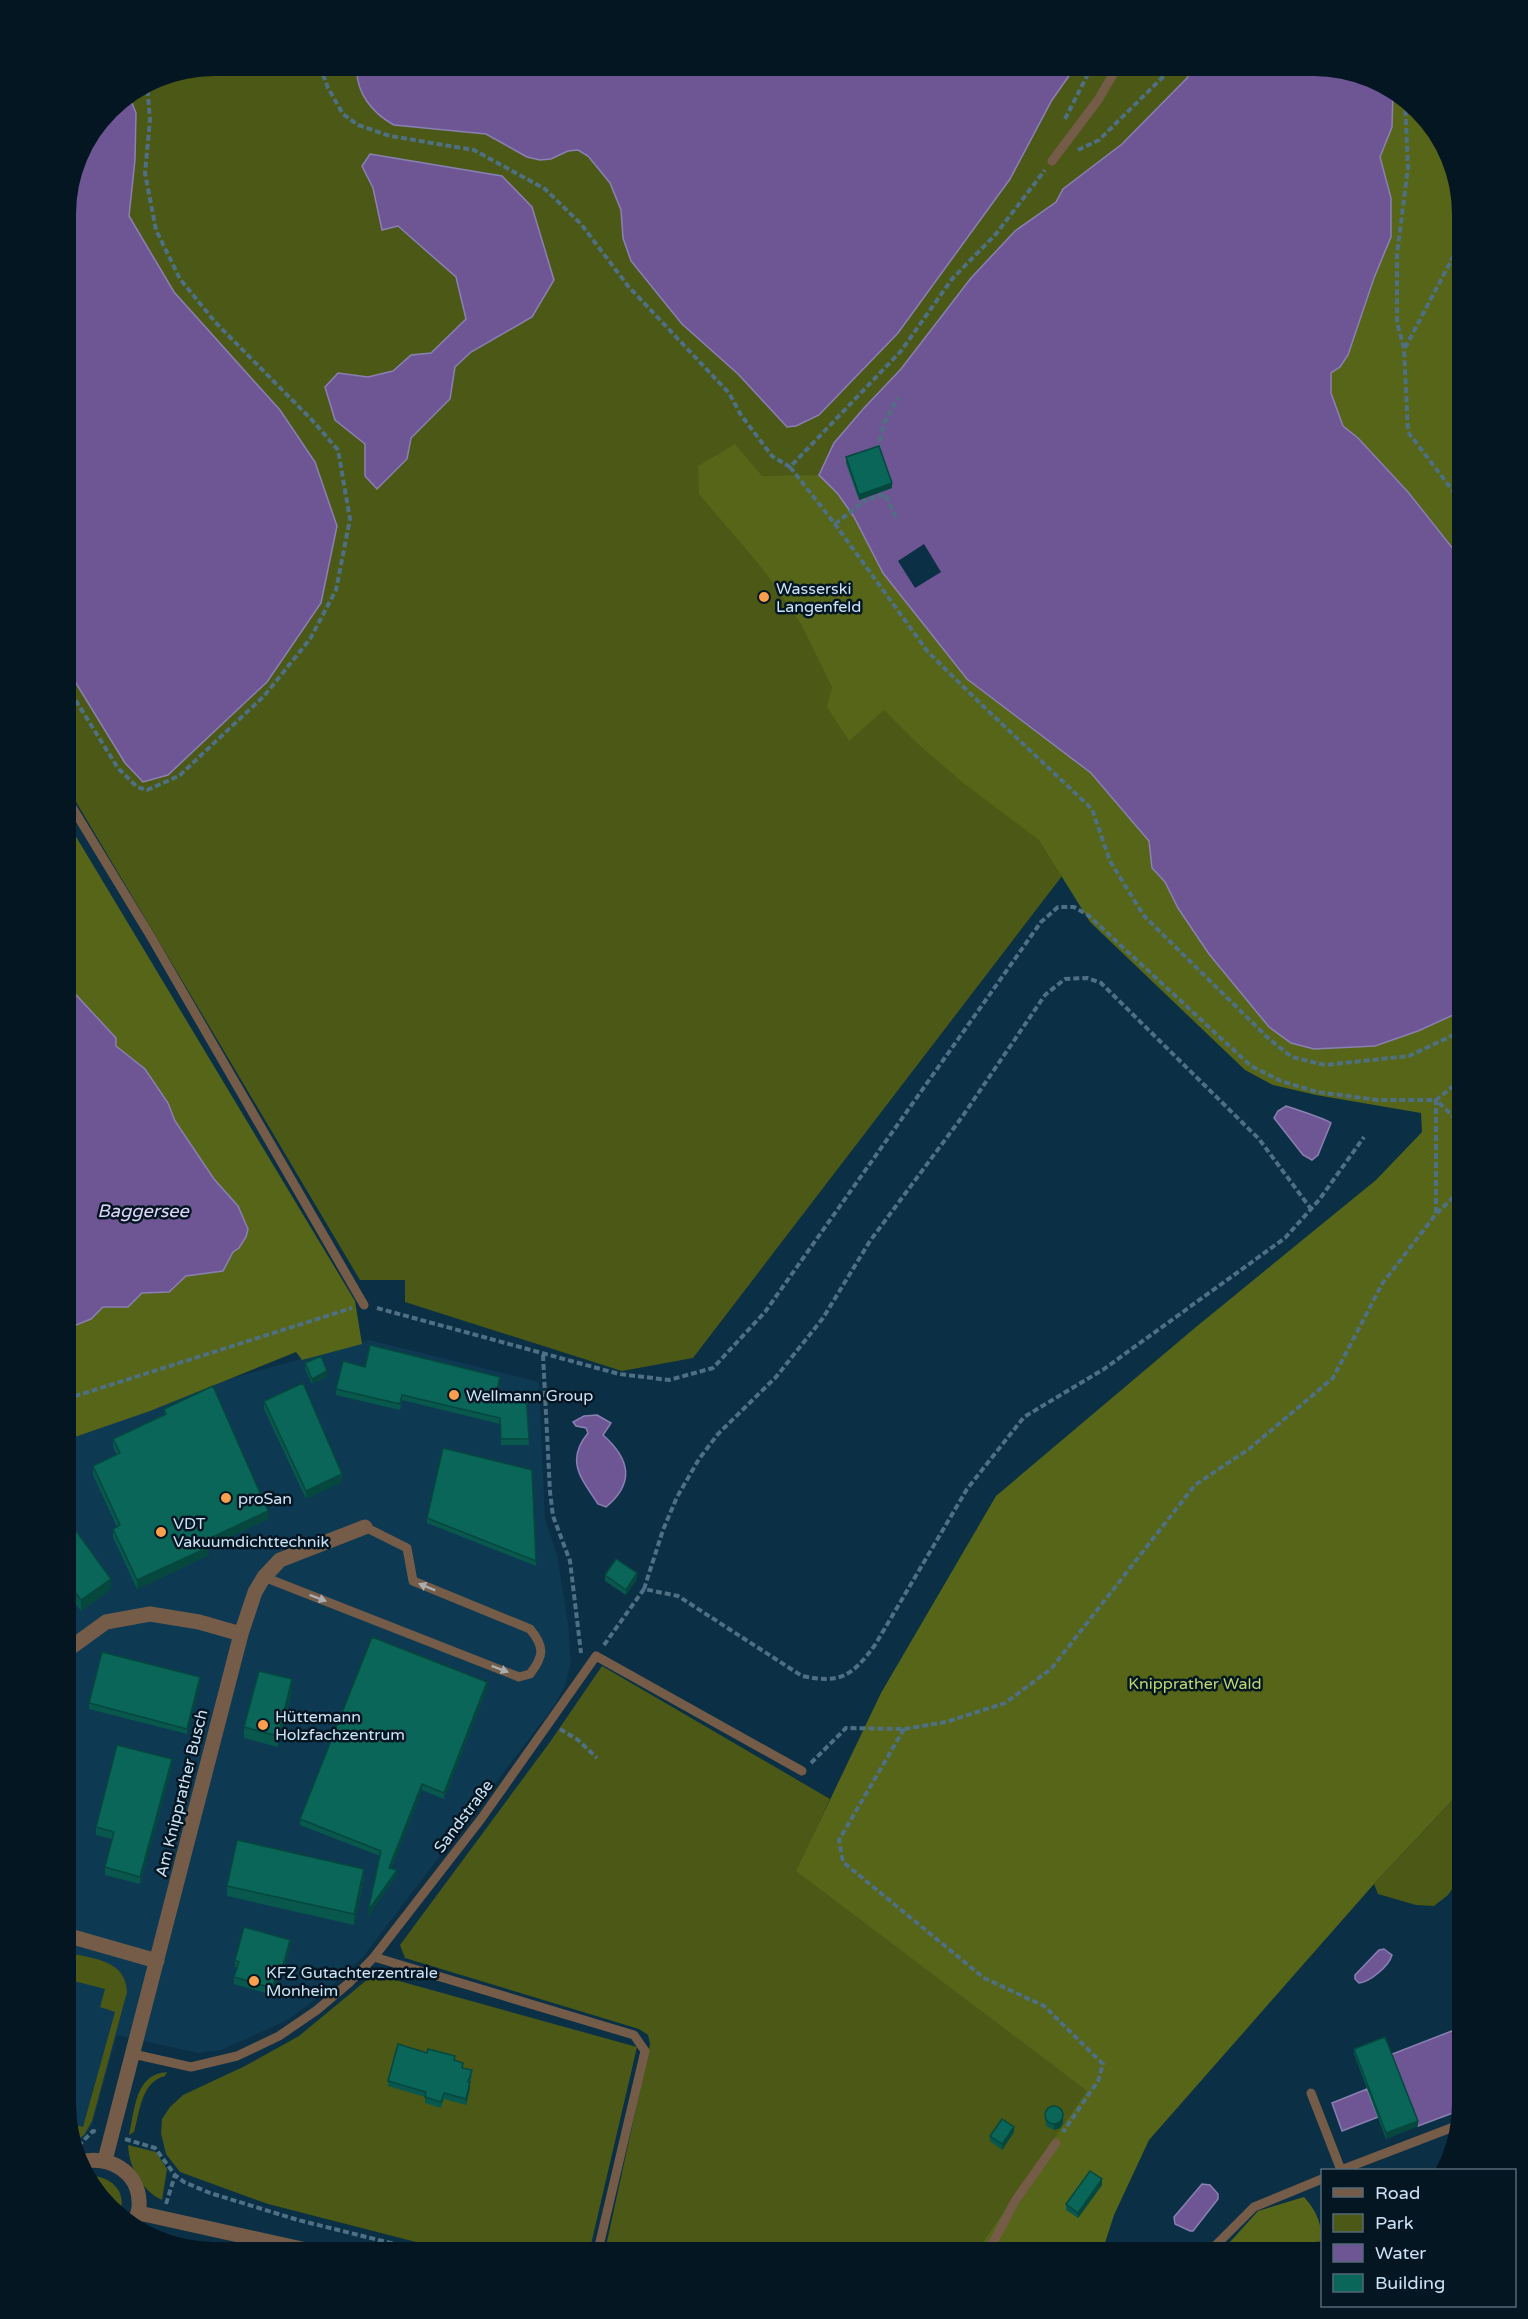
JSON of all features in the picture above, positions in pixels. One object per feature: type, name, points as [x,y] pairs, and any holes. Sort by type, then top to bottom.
[{"type":"street","name":"Am Knipprather Busch","points":[[105,2160],[241,1634],[255,1592],[264,1577],[280,1560],[365,1527]]},
{"type":"street","points":[[77,1643],[106,1622],[150,1614],[199,1622],[241,1634]]},
{"type":"street","points":[[77,1938],[157,1960]]},
{"type":"street","points":[[88,2160],[105,2160],[118,2165],[128,2174],[136,2186],[139,2199],[137,2218]]},
{"type":"street","points":[[139,2213],[270,2242]]},
{"type":"lane","points":[[1052,161],[1098,100],[1112,77]]},
{"type":"lane","points":[[77,815],[152,937],[364,1305]]},
{"type":"lane","points":[[264,1577],[519,1677],[530,1674],[542,1652],[540,1643],[530,1629],[413,1581],[407,1548],[365,1527]]},
{"type":"lane","points":[[596,1656],[802,1771]]},
{"type":"lane","name":"Sandstraße","points":[[133,2054],[192,2067],[237,2056],[279,2036],[317,2010],[350,1982],[374,1957],[481,1819],[596,1656]]},
{"type":"lane","points":[[374,1957],[634,2035],[645,2051],[600,2242]]},
{"type":"lane","points":[[1311,2093],[1341,2169]]},
{"type":"lane","points":[[1344,2169],[1449,2129]]},
{"type":"lane","points":[[993,2242],[1015,2201],[1056,2143]]},
{"type":"lane","points":[[1219,2242],[1254,2207],[1321,2180]]},
{"type":"path","points":[[324,77],[343,114],[358,125],[390,136],[474,150],[545,189],[581,224],[628,286],[729,393],[741,415],[772,456],[790,467],[835,524],[928,652],[1092,809],[1110,861],[1144,916],[1269,1039],[1292,1057],[1325,1065],[1409,1056],[1452,1036]]},
{"type":"path","points":[[1062,124],[1086,77]]},
{"type":"path","points":[[790,467],[901,351],[952,279],[996,234],[1052,161],[1099,140],[1163,77]]},
{"type":"path","points":[[77,703],[118,768],[137,788],[147,790],[179,776],[264,696],[310,639],[336,590],[350,519],[338,450],[312,420],[216,323],[180,279],[156,230],[145,173],[150,120],[148,94]]},
{"type":"path","points":[[1405,111],[1408,168],[1397,254],[1397,323],[1404,348],[1408,432],[1452,490]]},
{"type":"path","points":[[1404,348],[1452,259]]},
{"type":"path","points":[[877,452],[884,423],[898,398]]},
{"type":"path","points":[[835,524],[864,500],[885,494],[896,517]]},
{"type":"path","points":[[77,1396],[364,1305],[619,1374],[669,1380],[713,1368],[765,1312],[1041,922],[1058,907],[1074,907],[1088,915],[1251,1066],[1281,1081],[1317,1092],[1378,1100],[1436,1100],[1452,1087]]},
{"type":"path","points":[[596,1656],[644,1589],[663,1530],[677,1497],[699,1459],[718,1434],[776,1377],[823,1318],[870,1241],[962,1117],[1045,995],[1065,979],[1087,978],[1101,983],[1259,1139],[1311,1209]]},
{"type":"path","points":[[1436,1100],[1452,1115]]},
{"type":"path","points":[[1436,1100],[1436,1214]]},
{"type":"path","points":[[644,1589],[678,1596],[802,1676],[822,1680],[842,1678],[860,1666],[875,1645],[967,1489],[1024,1417],[1104,1369],[1285,1238],[1311,1209],[1364,1137]]},
{"type":"path","points":[[802,1771],[846,1728],[904,1729],[946,1722],[1005,1703],[1051,1669],[1195,1485],[1249,1449],[1333,1378],[1382,1284],[1436,1214],[1452,1199]]},
{"type":"path","points":[[543,1355],[553,1516],[570,1561],[584,1675]]},
{"type":"path","points":[[549,1723],[578,1740],[597,1758]]},
{"type":"path","points":[[904,1729],[839,1840],[843,1862],[984,1978],[1044,2006],[1103,2064],[1098,2081],[1056,2143]]},
{"type":"path","points":[[112,2136],[155,2148],[175,2175],[184,2182],[210,2193],[298,2220],[387,2242]]},
{"type":"shaded area","points":[[369,1340],[539,1382],[545,1519],[557,1555],[568,1623],[571,1662],[565,1685],[554,1706],[363,1957],[324,1993],[286,2021],[221,2050],[198,2053],[117,2035],[92,2125],[81,2140],[77,2105],[77,1429],[129,1407]]},
{"type":"green space","name":"Wasserski Langenfeld","points":[[205,77],[1323,77],[1341,79],[1375,91],[1405,111],[1428,138],[1441,161],[1447,178],[1452,214],[1452,1077],[1436,1090],[1275,1066],[1062,876],[693,1358],[622,1371],[405,1302],[405,1280],[360,1280],[77,804],[77,205],[81,178],[87,161],[111,123],[130,105],[161,87],[187,79]]},
{"type":"green space","points":[[1393,102],[1417,123],[1433,145],[1447,178],[1450,196],[1452,214],[1452,546],[1408,491],[1343,426],[1331,393],[1331,373],[1340,367],[1391,237],[1391,198],[1380,157],[1392,127]]},
{"type":"green space","name":"Knipprather Wald","points":[[735,444],[762,476],[819,475],[838,494],[854,517],[883,573],[967,679],[1091,773],[1149,841],[1152,868],[1165,882],[1178,908],[1209,954],[1269,1027],[1291,1043],[1314,1049],[1375,1046],[1418,1031],[1452,1016],[1452,1801],[1374,1884],[1149,2140],[1114,2215],[1105,2242],[983,2242],[1087,2091],[796,1871],[881,1693],[996,1496],[1196,1327],[1376,1180],[1422,1132],[1421,1113],[1316,1095],[1273,1085],[1245,1070],[1090,922],[1039,840],[962,782],[917,743],[884,710],[849,741],[827,707],[832,687],[801,624],[762,568],[699,494],[698,466]]},
{"type":"green space","points":[[77,838],[355,1301],[362,1344],[302,1360],[296,1352],[150,1411],[77,1436],[77,1325],[91,1319],[103,1307],[128,1307],[142,1293],[169,1291],[186,1276],[223,1271],[233,1252],[238,1206],[214,1179],[175,1121],[168,1103],[145,1070],[116,1046],[77,998]]},
{"type":"green space","points":[[602,1666],[830,1799],[797,1871],[1088,2091],[983,2242],[607,2242],[650,2044],[648,2035],[639,2029],[405,1958],[400,1945],[550,1742]]},
{"type":"green space","points":[[1452,1801],[1452,1889],[1448,1895],[1434,1906],[1416,1905],[1378,1894],[1374,1884]]},
{"type":"green space","points":[[77,1955],[106,1962],[114,1967],[121,1973],[127,1992],[92,2121],[80,2138],[78,2126],[83,2127],[115,2012],[100,2007],[105,1989],[77,1982]]},
{"type":"green space","points":[[374,1974],[637,2047],[592,2242],[416,2242],[268,2204],[180,2172],[166,2154],[161,2133],[162,2119],[170,2107],[183,2095],[245,2066],[299,2036]]},
{"type":"green space","points":[[167,2072],[165,2076],[151,2084],[146,2091],[134,2132],[129,2135],[135,2104],[142,2086],[156,2074]]},
{"type":"green space","points":[[128,2145],[156,2152],[167,2169],[162,2200],[142,2184],[131,2161]]},
{"type":"green space","points":[[96,2176],[116,2186],[121,2206]]},
{"type":"green space","points":[[1304,2197],[1319,2222],[1321,2242],[1230,2242],[1258,2211]]},
{"type":"water","points":[[357,77],[1068,77],[1052,100],[1010,179],[898,333],[819,415],[796,426],[787,427],[738,374],[682,324],[631,261],[623,238],[621,210],[610,183],[588,156],[578,150],[568,151],[551,159],[540,160],[527,157],[486,134],[394,125],[366,101]]},
{"type":"water","points":[[1323,77],[1341,79],[1375,91],[1393,102],[1392,127],[1380,157],[1391,198],[1391,237],[1374,278],[1348,355],[1340,367],[1331,373],[1331,393],[1343,426],[1358,438],[1408,492],[1452,547],[1452,1016],[1418,1031],[1375,1046],[1314,1049],[1291,1043],[1269,1027],[1209,954],[1178,908],[1165,882],[1152,868],[1149,841],[1091,773],[967,679],[883,573],[854,517],[838,494],[819,475],[834,443],[901,369],[971,278],[1015,231],[1056,202],[1063,189],[1122,144],[1187,78]]},
{"type":"water","points":[[132,104],[136,113],[135,160],[129,216],[174,292],[280,410],[315,462],[337,526],[321,603],[267,682],[168,775],[143,782],[125,763],[77,685],[77,205],[81,178],[91,153],[105,130]]},
{"type":"water","points":[[370,154],[502,176],[532,207],[554,280],[532,317],[471,352],[455,367],[450,399],[411,438],[407,459],[377,489],[365,476],[365,444],[335,420],[325,387],[338,373],[368,377],[393,371],[411,355],[431,353],[466,319],[456,277],[398,226],[382,230],[373,188],[362,166]]},
{"type":"water","name":"Baggersee","points":[[77,996],[116,1038],[116,1046],[145,1069],[168,1103],[175,1121],[214,1179],[238,1206],[248,1229],[246,1237],[239,1248],[233,1252],[223,1271],[186,1276],[169,1292],[142,1293],[128,1307],[103,1307],[91,1319],[77,1325]]},
{"type":"water","points":[[1286,1106],[1331,1123],[1318,1155],[1312,1160],[1303,1155],[1274,1118],[1278,1111]]},
{"type":"water","points":[[597,1415],[611,1423],[603,1435],[619,1452],[626,1470],[622,1488],[616,1498],[606,1507],[598,1504],[581,1477],[577,1452],[588,1433],[586,1428],[576,1426],[573,1422],[584,1416]]},
{"type":"water","points":[[1384,1949],[1392,1955],[1387,1964],[1373,1977],[1359,1983],[1355,1975],[1379,1950]]},
{"type":"water","points":[[1452,2031],[1451,2114],[1418,2126],[1390,2055]]},
{"type":"water","points":[[1367,2089],[1378,2117],[1342,2131],[1332,2103]]},
{"type":"water","points":[[1202,2184],[1210,2185],[1218,2194],[1218,2199],[1193,2231],[1190,2231],[1175,2224],[1174,2217]]},
{"type":"pier","points":[[924,544],[941,572],[915,588],[898,561]]},
{"type":"building","points":[[879,446],[892,483],[859,495],[846,457]]},
{"type":"building","points":[[370,1345],[500,1377],[496,1394],[526,1392],[529,1439],[501,1439],[500,1418],[402,1395],[400,1404],[336,1389],[343,1361],[365,1367]]},
{"type":"building","points":[[321,1356],[327,1371],[312,1379],[305,1363]]},
{"type":"building","points":[[303,1383],[342,1474],[306,1491],[264,1401]]},
{"type":"building","points":[[213,1386],[268,1511],[206,1540],[209,1547],[137,1580],[113,1529],[120,1525],[93,1466],[120,1453],[113,1439],[166,1414],[164,1409]]},
{"type":"building","points":[[443,1448],[532,1470],[536,1561],[427,1518]]},
{"type":"building","points":[[77,1532],[111,1579],[81,1600],[77,1595]]},
{"type":"building","points":[[616,1559],[637,1573],[626,1590],[605,1575]]},
{"type":"building","points":[[372,1637],[487,1682],[444,1793],[422,1784],[389,1868],[397,1870],[368,1911],[381,1851],[300,1819]]},
{"type":"building","points":[[102,1652],[200,1677],[187,1729],[89,1703]]},
{"type":"building","points":[[259,1671],[292,1679],[278,1736],[244,1727]]},
{"type":"building","points":[[117,1745],[172,1759],[140,1877],[105,1867],[114,1832],[96,1827]]},
{"type":"building","points":[[237,1840],[364,1869],[354,1914],[227,1886]]},
{"type":"building","points":[[244,1927],[290,1940],[281,1973],[277,1972],[272,1988],[234,1977],[239,1962],[235,1960]]},
{"type":"building","points":[[1385,2037],[1418,2121],[1386,2133],[1354,2049]]},
{"type":"building","points":[[398,2044],[427,2053],[428,2049],[455,2056],[454,2060],[463,2063],[462,2068],[472,2070],[466,2099],[444,2093],[441,2102],[425,2097],[426,2092],[388,2081]]},
{"type":"building","points":[[1054,2106],[1060,2109],[1063,2115],[1060,2121],[1054,2124],[1048,2121],[1045,2115],[1048,2109]]},
{"type":"building","points":[[1002,2119],[1014,2127],[1002,2144],[990,2136]]},
{"type":"building","points":[[1090,2171],[1102,2179],[1078,2213],[1066,2204]]},
{"type":"place","name":"Wasserski Langenfeld","points":[[764,597]]},
{"type":"place","name":"Wellmann Group","points":[[454,1395]]},
{"type":"place","name":"proSan","points":[[226,1498]]},
{"type":"place","name":"VDT Vakuumdichttechnik","points":[[161,1532]]},
{"type":"place","name":"Hüttemann Holzfachzentrum","points":[[263,1725]]},
{"type":"place","name":"KFZ Gutachterzentrale Monheim","points":[[254,1981]]}]
